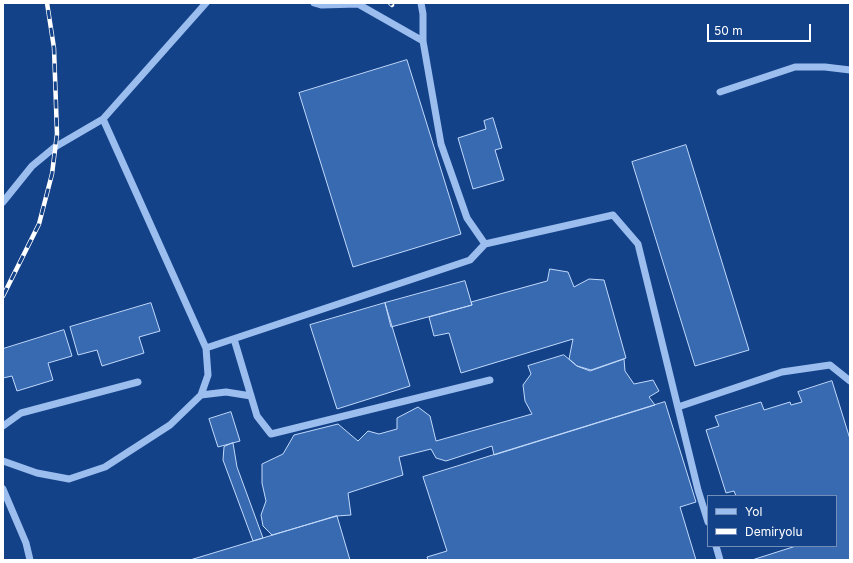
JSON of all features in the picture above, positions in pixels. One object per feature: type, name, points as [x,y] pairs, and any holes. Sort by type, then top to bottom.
[{"type":"lane","points":[[3,202],[32,166],[55,146],[103,119],[206,3]]},
{"type":"lane","points":[[314,3],[321,5],[358,4],[423,41]]},
{"type":"lane","points":[[421,3],[423,14],[423,41],[441,144],[467,218],[485,244]]},
{"type":"lane","points":[[720,92],[795,67],[825,67],[850,70]]},
{"type":"lane","points":[[3,461],[38,473],[69,479],[105,467],[170,426],[201,395],[208,376],[206,348],[103,119]]},
{"type":"lane","points":[[206,348],[470,260],[485,244],[614,215],[638,244],[698,490],[707,519]]},
{"type":"lane","points":[[234,339],[257,416],[271,434],[490,380]]},
{"type":"lane","points":[[678,407],[782,372],[830,365],[850,381]]},
{"type":"lane","points":[[3,426],[21,413],[138,382]]},
{"type":"lane","points":[[201,395],[226,392],[251,396]]},
{"type":"lane","points":[[3,489],[26,543],[30,560]]},
{"type":"lane","points":[[716,547],[720,560]]},
{"type":"building","points":[[407,60],[461,234],[353,267],[299,93]]},
{"type":"building","points":[[493,118],[502,148],[495,150],[504,180],[473,189],[458,138],[486,129],[484,121]]},
{"type":"building","points":[[686,145],[749,350],[695,366],[632,162]]},
{"type":"building","points":[[550,269],[568,272],[574,287],[589,279],[604,280],[626,358],[591,370],[577,366],[569,359],[573,339],[461,373],[449,333],[434,336],[429,317],[472,305],[471,302],[547,281]]},
{"type":"building","points":[[465,281],[472,305],[391,327],[385,303]]},
{"type":"building","points":[[151,303],[160,331],[139,337],[144,353],[102,366],[97,350],[78,355],[70,327]]},
{"type":"building","points":[[385,303],[410,386],[337,409],[310,325]]},
{"type":"building","points":[[64,330],[72,356],[48,363],[53,380],[17,391],[12,376],[3,378],[3,349]]},
{"type":"building","points":[[564,355],[577,366],[590,371],[624,359],[625,371],[634,384],[653,380],[659,391],[649,397],[655,405],[494,455],[492,446],[446,461],[436,458],[431,449],[399,457],[403,475],[348,493],[351,515],[337,516],[272,535],[263,526],[261,515],[266,501],[262,483],[262,464],[283,454],[294,435],[338,424],[358,441],[368,431],[379,434],[397,429],[397,418],[418,407],[430,416],[436,441],[532,414],[525,401],[523,385],[531,374],[528,366]]},
{"type":"building","points":[[832,381],[850,439],[850,560],[752,560],[793,547],[837,547],[837,495],[736,495],[734,491],[726,493],[706,430],[719,426],[715,416],[761,402],[764,410],[790,402],[791,405],[802,402],[798,392]]},
{"type":"building","points":[[665,402],[696,502],[680,507],[696,560],[428,560],[427,557],[447,551],[423,477]]},
{"type":"building","points":[[231,412],[240,441],[218,447],[209,419]]},
{"type":"building","points":[[233,443],[237,467],[263,538],[253,541],[223,460],[224,447]]},
{"type":"building","points":[[337,516],[350,560],[190,560],[253,541]]},
{"type":"railway","points":[[3,296],[39,224],[52,174],[57,134],[54,48],[47,3]]}]
